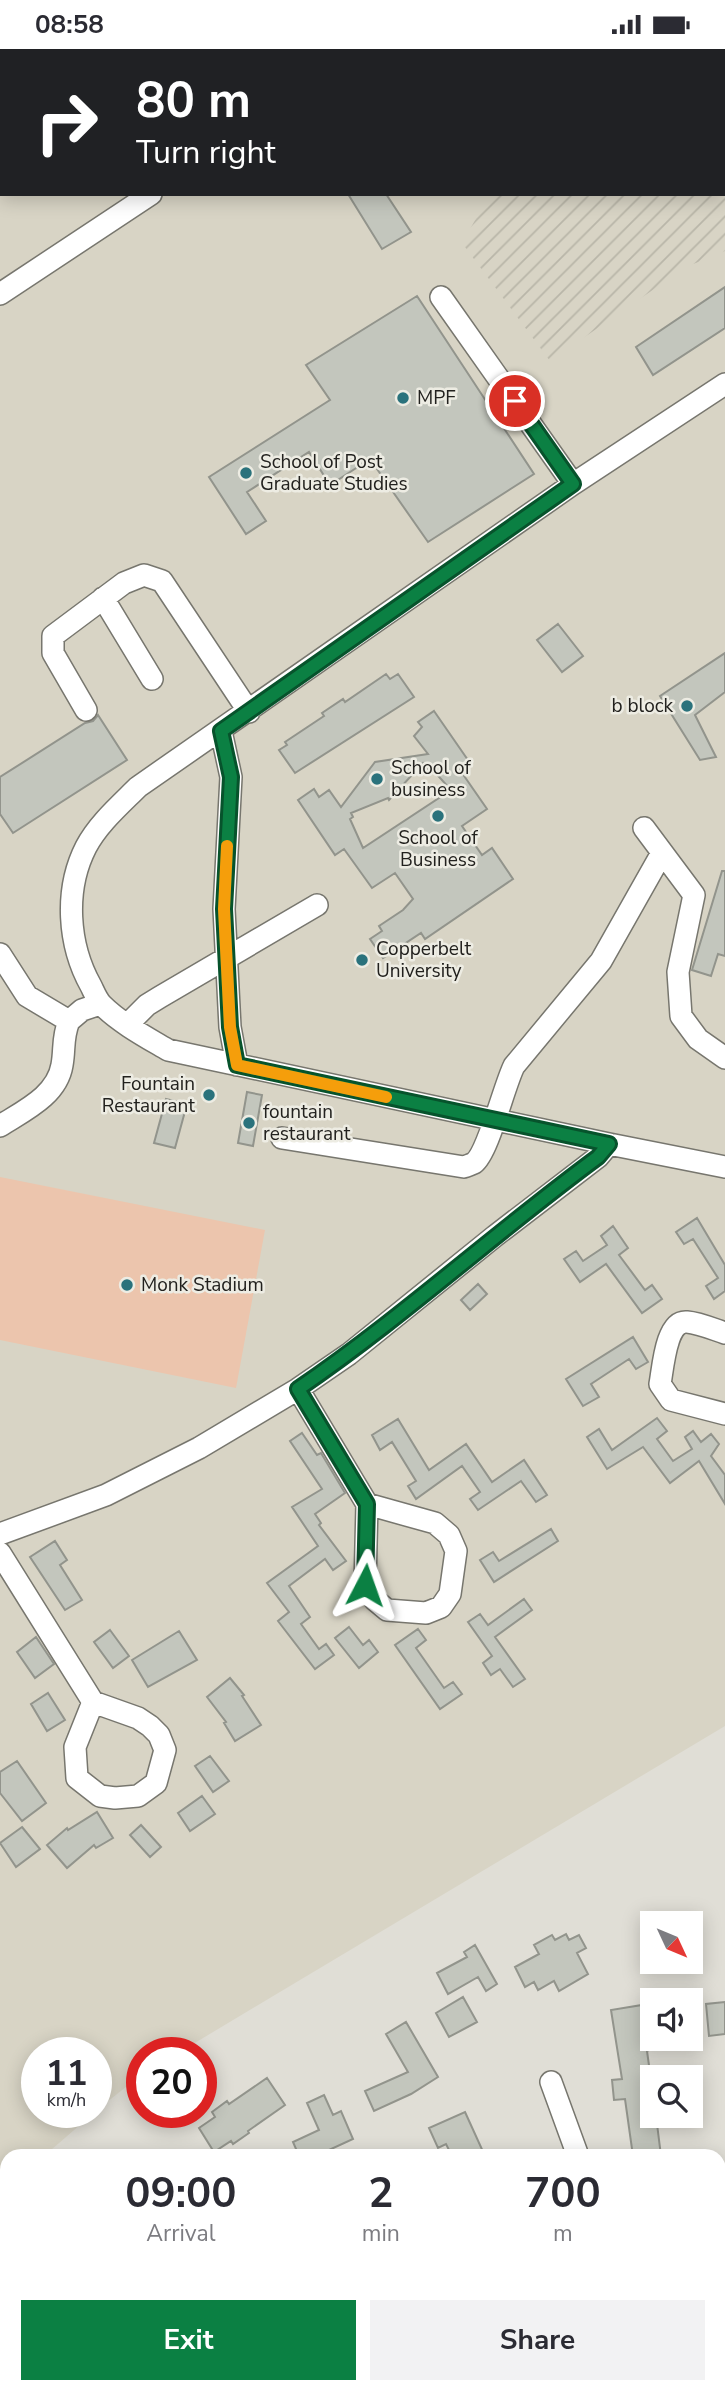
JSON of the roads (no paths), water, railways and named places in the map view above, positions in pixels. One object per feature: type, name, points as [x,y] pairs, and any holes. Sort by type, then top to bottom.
[{"type":"street","points":[[0,294],[148,196]]},
{"type":"street","points":[[441,297],[573,484]]},
{"type":"street","points":[[725,384],[573,484],[138,787],[107,819],[86,848],[72,892],[72,933],[84,974],[100,1003],[168,1050],[725,1167]]},
{"type":"street","points":[[86,710],[53,653],[52,636],[124,583],[144,575],[162,581],[249,712]]},
{"type":"street","points":[[103,598],[152,679]]},
{"type":"street","points":[[221,731],[231,777],[224,899],[230,1027],[237,1065]]},
{"type":"street","points":[[644,828],[694,895],[678,972],[681,1016],[698,1039],[725,1058]]},
{"type":"street","points":[[282,1138],[464,1167],[474,1163],[481,1155],[505,1084],[514,1066],[601,961],[662,853]]},
{"type":"street","points":[[128,1024],[147,1005],[317,905]]},
{"type":"street","points":[[0,954],[27,996],[69,1021]]},
{"type":"street","points":[[0,1126],[42,1098],[58,1081],[63,1036],[69,1021],[82,1010],[100,1003]]},
{"type":"street","points":[[0,1535],[106,1495],[199,1448],[298,1389],[349,1354],[598,1157],[609,1144]]},
{"type":"street","points":[[725,1333],[685,1321],[678,1324],[671,1330],[660,1384],[671,1400],[725,1414]]},
{"type":"street","points":[[298,1389],[367,1504],[365,1585],[375,1600],[387,1610],[426,1613],[442,1607],[450,1594],[456,1551],[449,1535],[435,1523],[367,1504]]},
{"type":"street","points":[[0,1553],[93,1702],[138,1718],[159,1735],[165,1750],[156,1783],[148,1791],[138,1796],[100,1796],[77,1778],[75,1747],[93,1702]]},
{"type":"street","points":[[551,2082],[575,2149]]},
{"type":"place","name":"MPF","points":[[403,398]]},
{"type":"place","name":"School of Post Graduate Studies","points":[[246,473]]},
{"type":"place","name":"b block","points":[[687,706]]},
{"type":"place","name":"School of business","points":[[377,779]]},
{"type":"place","name":"School of Business","points":[[438,816]]},
{"type":"place","name":"Copperbelt University","points":[[362,960]]},
{"type":"place","name":"Fountain Restaurant","points":[[209,1095]]},
{"type":"place","name":"fountain restaurant","points":[[249,1123]]},
{"type":"place","name":"Monk Stadium","points":[[127,1285]]}]
